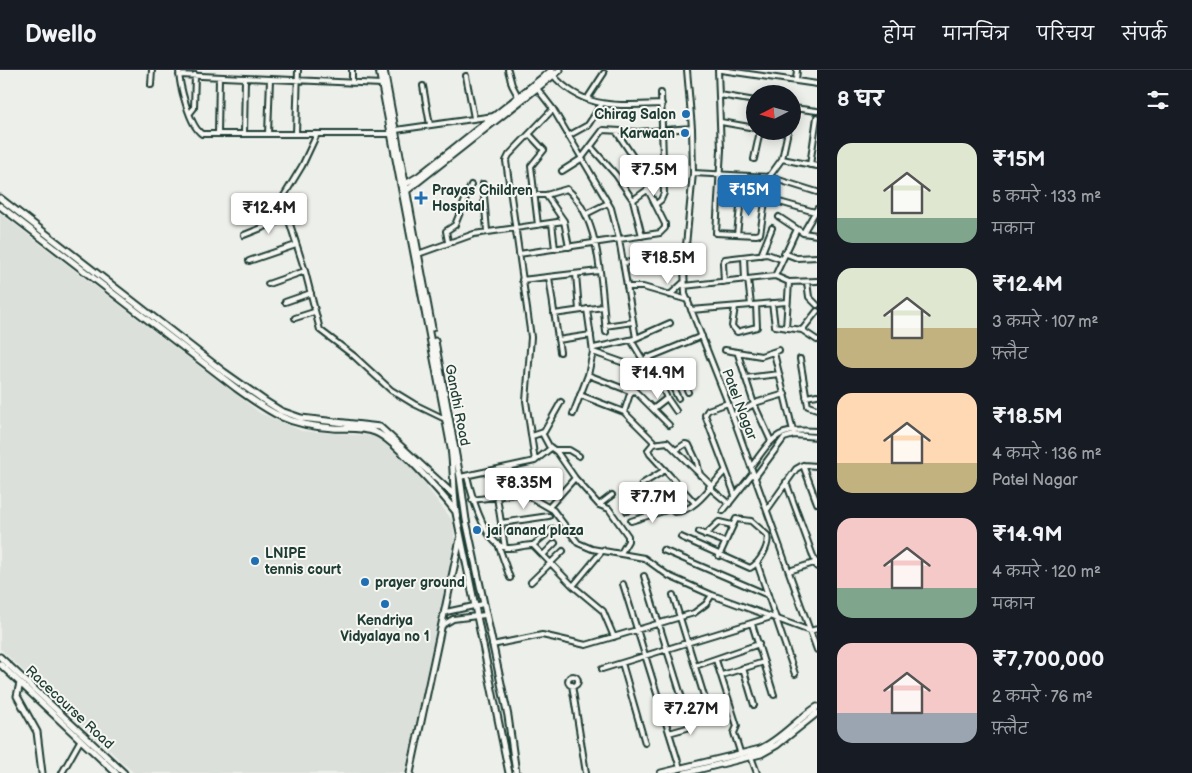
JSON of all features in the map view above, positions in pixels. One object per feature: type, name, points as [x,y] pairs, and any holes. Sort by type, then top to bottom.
[{"type":"main road","name":"Gandhi Road","points":[[379,70],[394,132]]},
{"type":"main road","name":"Gandhi Road","points":[[384,70],[455,477],[453,494],[456,512],[510,773]]},
{"type":"main road","points":[[404,192],[552,73],[560,70]]},
{"type":"main road","points":[[403,185],[419,176],[496,115],[520,100]]},
{"type":"main road","name":"Gandhi Road","points":[[404,192],[418,254],[460,477],[462,501],[508,716],[516,773]]},
{"type":"main road","points":[[0,198],[224,372],[265,401],[281,411],[301,418],[380,427],[462,501]]},
{"type":"main road","points":[[0,206],[236,388],[275,415],[300,424],[368,430],[385,437],[431,483],[456,512],[466,520]]},
{"type":"main road","points":[[410,773],[461,537]]},
{"type":"main road","name":"Racecourse Road","points":[[0,657],[116,773]]},
{"type":"main road","name":"Racecourse Road","points":[[0,664],[124,773]]},
{"type":"main road","points":[[20,683],[17,696],[37,732],[42,773]]},
{"type":"main road","points":[[685,773],[742,755],[750,755],[769,745],[804,715],[817,707]]},
{"type":"main road","points":[[661,773],[680,768],[692,770],[772,749],[817,713]]},
{"type":"street","points":[[152,70],[152,85]]},
{"type":"street","points":[[229,70],[229,77]]},
{"type":"street","points":[[296,134],[298,70]]},
{"type":"street","points":[[352,70],[352,83]]},
{"type":"street","points":[[508,70],[512,85],[520,100]]},
{"type":"street","name":"Patel Nagar","points":[[687,70],[692,128],[693,173],[683,285],[728,403],[817,650]]},
{"type":"street","points":[[786,140],[782,159],[769,177],[760,234],[756,236],[716,233],[721,174],[719,70],[817,84]]},
{"type":"street","points":[[770,77],[772,70]]},
{"type":"street","points":[[796,80],[798,70]]},
{"type":"street","points":[[382,84],[195,76],[179,72],[190,113],[199,132],[218,134],[394,132],[496,115]]},
{"type":"street","points":[[552,73],[564,88],[600,105],[662,104]]},
{"type":"street","points":[[587,98],[604,73]]},
{"type":"street","points":[[190,113],[194,108],[195,76]]},
{"type":"street","points":[[466,76],[474,118]]},
{"type":"street","points":[[218,134],[219,77]]},
{"type":"street","points":[[244,134],[246,78]]},
{"type":"street","points":[[268,134],[270,79]]},
{"type":"street","points":[[423,86],[430,125]]},
{"type":"street","points":[[536,87],[554,109],[608,203],[619,239],[633,322],[633,339],[641,359],[702,336]]},
{"type":"street","points":[[656,204],[663,197],[664,130],[662,93]]},
{"type":"street","points":[[720,95],[746,99]]},
{"type":"street","points":[[568,136],[588,125],[600,105]]},
{"type":"street","points":[[535,461],[526,401],[531,337],[506,161],[509,155],[554,109]]},
{"type":"street","points":[[801,110],[817,111]]},
{"type":"street","points":[[810,165],[817,117]]},
{"type":"street","points":[[721,122],[746,126]]},
{"type":"street","points":[[562,171],[581,159],[592,148],[603,130],[692,128]]},
{"type":"street","points":[[616,131],[653,187]]},
{"type":"street","points":[[317,134],[302,166],[282,199],[305,271],[314,312],[322,333],[354,356],[391,390],[445,419]]},
{"type":"street","points":[[530,134],[544,150],[531,166],[538,225]]},
{"type":"street","points":[[754,159],[758,140]]},
{"type":"street","points":[[592,148],[616,175],[633,200],[642,236]]},
{"type":"street","points":[[782,159],[817,166]]},
{"type":"street","points":[[693,173],[769,177],[817,192]]},
{"type":"street","points":[[633,200],[664,178]]},
{"type":"street","points":[[484,184],[487,231]]},
{"type":"street","points":[[448,242],[446,231],[455,225],[471,185]]},
{"type":"street","points":[[534,195],[546,195],[567,189],[586,214],[595,244],[606,332]]},
{"type":"street","points":[[518,254],[660,233],[665,228],[656,204],[648,190]]},
{"type":"street","points":[[546,195],[564,221],[569,247]]},
{"type":"street","points":[[720,197],[765,199],[816,211],[803,233]]},
{"type":"street","points":[[737,234],[741,199]]},
{"type":"street","points":[[586,214],[608,203]]},
{"type":"street","points":[[779,217],[803,233],[817,234]]},
{"type":"street","points":[[244,235],[287,218]]},
{"type":"street","points":[[418,254],[448,242],[487,231],[564,221]]},
{"type":"street","points":[[552,223],[555,249]]},
{"type":"street","points":[[761,255],[772,228]]},
{"type":"street","points":[[775,276],[781,259],[797,229]]},
{"type":"street","points":[[249,261],[296,245]]},
{"type":"street","points":[[784,253],[797,258],[817,257]]},
{"type":"street","points":[[724,282],[724,260],[770,254],[781,259]]},
{"type":"street","points":[[735,307],[732,326],[737,332],[757,327],[744,257]]},
{"type":"street","points":[[623,263],[639,261]]},
{"type":"street","points":[[268,284],[305,271]]},
{"type":"street","points":[[522,280],[599,271]]},
{"type":"street","points":[[576,274],[579,310]]},
{"type":"street","points":[[670,295],[683,285],[775,276],[789,282],[817,281]]},
{"type":"street","points":[[549,277],[560,352]]},
{"type":"street","points":[[786,328],[786,302],[789,282]]},
{"type":"street","points":[[807,282],[810,299],[817,305]]},
{"type":"street","points":[[627,287],[643,287],[688,300]]},
{"type":"street","points":[[285,302],[311,293]]},
{"type":"street","points":[[692,310],[786,302]]},
{"type":"street","points":[[772,303],[775,326],[802,330],[817,340]]},
{"type":"street","points":[[554,314],[603,307]]},
{"type":"street","points":[[573,414],[588,375],[594,350],[587,309]]},
{"type":"street","points":[[802,330],[817,311]]},
{"type":"street","points":[[295,318],[314,312]]},
{"type":"street","points":[[605,326],[633,322]]},
{"type":"street","points":[[594,350],[633,339],[670,322]]},
{"type":"street","points":[[558,340],[591,335]]},
{"type":"street","points":[[594,350],[636,367],[639,372],[624,412]]},
{"type":"street","points":[[725,350],[738,354],[761,356],[779,350]]},
{"type":"street","points":[[774,353],[794,434]]},
{"type":"street","points":[[738,354],[754,404],[771,441]]},
{"type":"street","points":[[648,357],[667,398],[676,411]]},
{"type":"street","points":[[800,359],[806,397],[810,408],[817,409]]},
{"type":"street","points":[[658,378],[685,366]]},
{"type":"street","points":[[678,369],[688,392]]},
{"type":"street","points":[[745,378],[779,374]]},
{"type":"street","points":[[588,375],[632,390],[669,425]]},
{"type":"street","points":[[667,375],[678,398]]},
{"type":"street","points":[[732,416],[754,404],[784,394]]},
{"type":"street","points":[[580,395],[624,412],[653,444]]},
{"type":"street","points":[[806,397],[817,395]]},
{"type":"street","points":[[653,409],[667,398]]},
{"type":"street","points":[[532,436],[542,433],[561,402]]},
{"type":"street","points":[[728,403],[708,410],[705,415],[735,495]]},
{"type":"street","points":[[751,467],[771,441],[782,432],[794,429],[817,431]]},
{"type":"street","points":[[542,433],[576,478],[599,505],[609,509],[628,536],[628,542],[621,553]]},
{"type":"street","points":[[723,511],[779,442],[794,434],[817,437]]},
{"type":"street","points":[[695,503],[648,452],[653,444],[666,441],[729,504]]},
{"type":"street","points":[[676,450],[684,444],[688,446],[697,462],[700,475]]},
{"type":"street","points":[[460,477],[535,461],[553,449],[569,450],[579,456]]},
{"type":"street","points":[[804,465],[817,503]]},
{"type":"street","points":[[766,510],[796,469],[804,465],[817,466]]},
{"type":"street","points":[[509,468],[525,494],[534,501],[550,506],[578,543],[592,549],[644,558],[669,576],[768,618],[810,632],[817,629]]},
{"type":"street","points":[[642,484],[665,470]]},
{"type":"street","points":[[627,511],[659,494],[674,512],[683,511],[695,503],[725,470]]},
{"type":"street","points":[[467,476],[472,500],[482,521],[498,545],[510,578]]},
{"type":"street","points":[[550,506],[576,478]]},
{"type":"street","points":[[786,482],[816,564],[789,572]]},
{"type":"street","points":[[472,500],[517,494]]},
{"type":"street","points":[[599,505],[612,495]]},
{"type":"street","points":[[497,497],[505,548]]},
{"type":"street","points":[[631,521],[670,508]]},
{"type":"street","points":[[501,523],[549,516]]},
{"type":"street","points":[[719,556],[734,520],[739,518],[751,521],[768,537]]},
{"type":"street","points":[[705,535],[719,522],[732,525]]},
{"type":"street","points":[[498,545],[505,548],[534,546],[552,529]]},
{"type":"street","points":[[699,532],[725,542]]},
{"type":"street","points":[[681,537],[719,556],[748,567],[753,567],[766,548],[768,537],[775,533]]},
{"type":"street","points":[[543,555],[555,543]]},
{"type":"street","points":[[534,546],[573,586],[603,611],[614,637]]},
{"type":"street","points":[[573,586],[602,550]]},
{"type":"street","points":[[662,550],[768,595]]},
{"type":"street","points":[[531,582],[563,551]]},
{"type":"street","points":[[757,562],[795,674]]},
{"type":"street","points":[[644,576],[690,724],[687,728],[669,733]]},
{"type":"street","points":[[623,584],[680,768]]},
{"type":"street","points":[[673,595],[712,722]]},
{"type":"street","points":[[492,645],[542,635],[582,645],[658,624],[699,610],[712,595]]},
{"type":"street","points":[[446,612],[483,604]]},
{"type":"street","points":[[443,625],[453,619],[485,615]]},
{"type":"street","points":[[602,669],[768,618]]},
{"type":"street","points":[[752,624],[774,695]]},
{"type":"street","points":[[695,666],[759,644]]},
{"type":"street","points":[[716,660],[737,726],[734,733],[742,755]]},
{"type":"street","points":[[722,675],[764,662]]},
{"type":"street","points":[[622,664],[645,743]]},
{"type":"street","points":[[743,668],[754,705]]},
{"type":"street","points":[[572,685],[586,773]]},
{"type":"street","points":[[62,773],[82,738]]},
{"type":"street","points":[[750,755],[757,773]]},
{"type":"shaded area","points":[[0,213],[260,413],[302,431],[375,436],[410,465],[453,521],[455,543],[405,773],[134,773],[0,649]]},
{"type":"place","name":"Chirag Salon","points":[[686,114]]},
{"type":"place","name":"Karwaan","points":[[685,133]]},
{"type":"place","name":"Prayas Children Hospital","points":[[421,198]]},
{"type":"place","name":"jai anand plaza","points":[[477,530]]},
{"type":"place","name":"LNIPE tennis court","points":[[255,561]]},
{"type":"place","name":"prayer ground","points":[[365,582]]},
{"type":"place","name":"Kendriya Vidyalaya no 1","points":[[385,604]]}]
